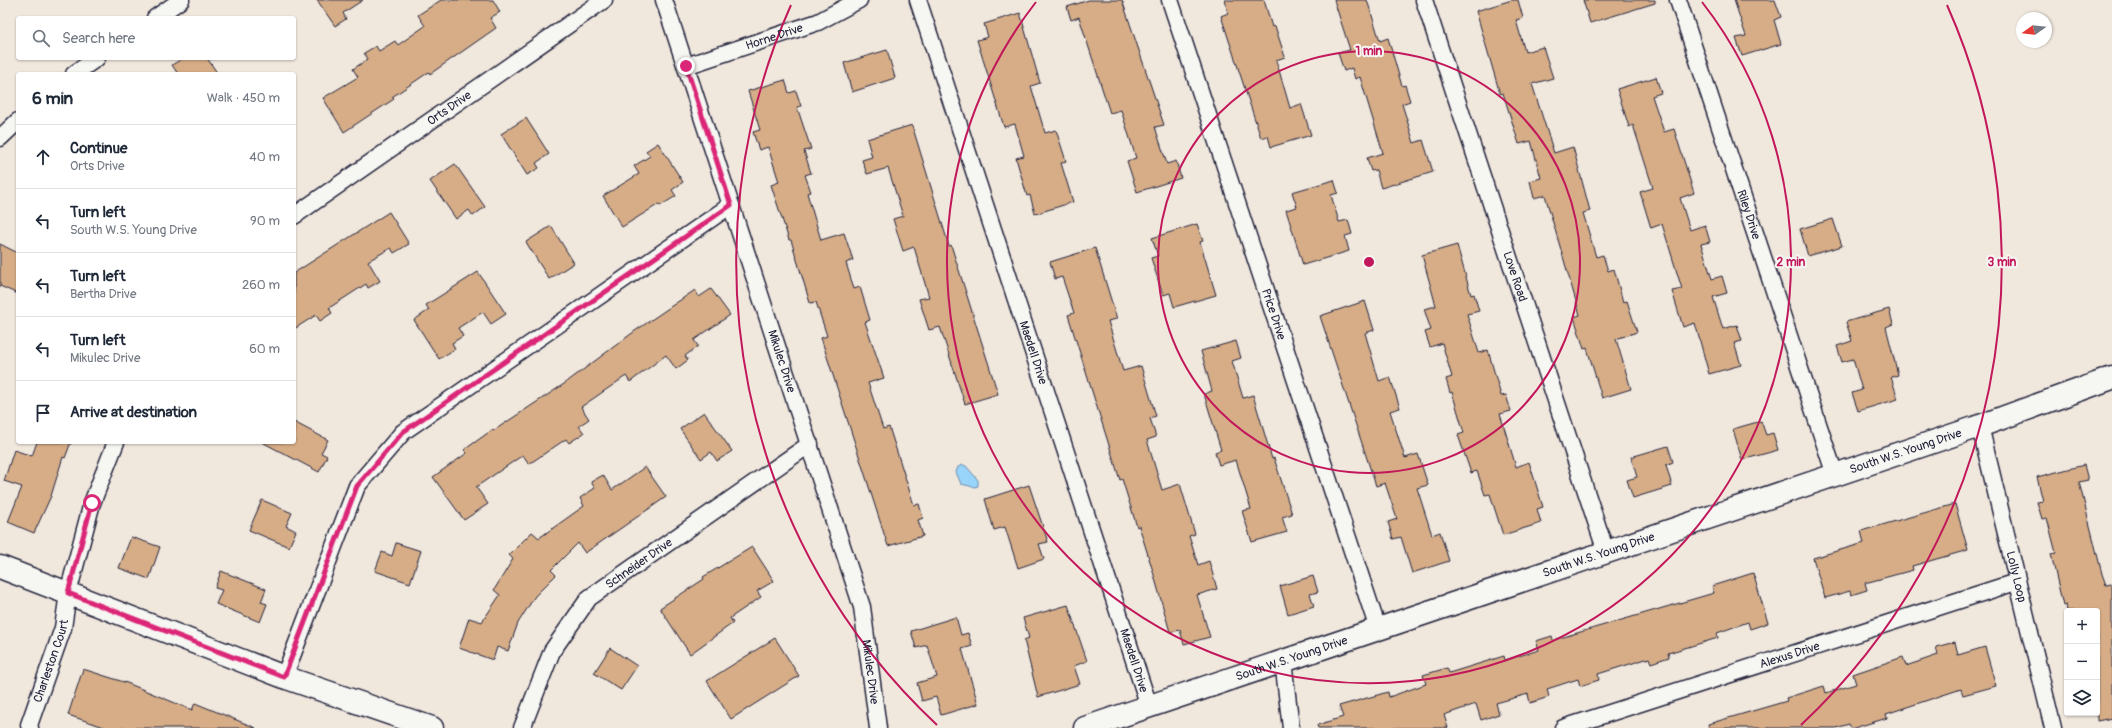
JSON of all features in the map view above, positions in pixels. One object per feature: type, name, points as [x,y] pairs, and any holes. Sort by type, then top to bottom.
[{"type":"main road","name":"South W.S. Young Drive","points":[[1085,728],[1835,476],[1980,426],[2112,378]]},
{"type":"main road","points":[[0,567],[284,677],[432,728]]},
{"type":"street","points":[[158,16],[181,0]]},
{"type":"street","name":"Orts Drive","points":[[296,215],[604,0]]},
{"type":"street","name":"Mikulec Drive","points":[[664,0],[862,607],[878,728]]},
{"type":"street","name":"Horne Drive","points":[[686,66],[818,22],[859,0]]},
{"type":"street","name":"Maedell Drive","points":[[918,0],[1149,706]]},
{"type":"street","name":"Price Drive","points":[[1170,0],[1378,629]]},
{"type":"street","name":"Love Road","points":[[1424,0],[1606,552]]},
{"type":"street","name":"Riley Drive","points":[[1678,0],[1835,476]]},
{"type":"street","points":[[77,72],[94,60]]},
{"type":"street","points":[[0,138],[16,123]]},
{"type":"street","points":[[284,677],[357,486],[403,432],[731,205]]},
{"type":"street","name":"Lolly Loop","points":[[1980,426],[2016,582],[2053,728]]},
{"type":"street","points":[[68,593],[92,503],[115,444]]},
{"type":"street","name":"Schneider Drive","points":[[522,728],[552,651],[589,598],[810,444]]},
{"type":"street","name":"Alexus Drive","points":[[1563,728],[2016,582]]},
{"type":"street","name":"Charleston Court","points":[[30,728],[29,725],[64,628],[68,593]]},
{"type":"street","points":[[1283,661],[1291,728]]},
{"type":"water","points":[[963,465],[966,466],[978,480],[978,486],[974,487],[961,484],[956,472],[958,467]]},
{"type":"building","points":[[317,0],[363,0],[343,13],[346,19],[335,26]]},
{"type":"building","points":[[441,0],[493,0],[500,12],[490,18],[496,28],[430,74],[429,72],[392,97],[394,99],[344,132],[323,98],[358,77],[353,69],[368,59],[364,53],[376,46],[379,51],[395,41],[398,45],[425,26],[418,15]]},
{"type":"building","points":[[1089,0],[1122,0],[1164,125],[1155,127],[1167,164],[1176,161],[1181,178],[1137,192],[1127,161],[1136,158],[1121,110],[1110,113],[1079,17],[1071,20],[1067,7]]},
{"type":"building","points":[[1225,0],[1264,0],[1272,27],[1275,26],[1285,57],[1276,60],[1290,108],[1301,104],[1311,135],[1271,147],[1268,136],[1261,138],[1221,16],[1228,13]]},
{"type":"building","points":[[1334,0],[1367,0],[1380,41],[1388,38],[1402,86],[1405,85],[1410,101],[1402,104],[1414,143],[1423,140],[1433,172],[1381,188],[1376,170],[1371,171],[1367,158],[1383,153],[1360,77],[1355,79],[1352,68],[1344,71],[1338,53],[1350,50]]},
{"type":"building","points":[[1512,0],[1518,0],[1523,18],[1516,20],[1525,52],[1543,47],[1553,78],[1532,84],[1554,153],[1573,147],[1590,211],[1583,213],[1596,257],[1603,255],[1608,271],[1614,269],[1623,302],[1627,301],[1637,332],[1616,339],[1631,389],[1602,398],[1587,348],[1584,349],[1574,317],[1580,315],[1545,195],[1534,198],[1530,181],[1541,178],[1531,141],[1519,144],[1503,93],[1500,94],[1476,11]]},
{"type":"building","points":[[1583,0],[1655,0],[1655,3],[1590,23]]},
{"type":"building","points":[[1734,0],[1775,0],[1781,17],[1774,20],[1781,44],[1742,56],[1736,38],[1746,36]]},
{"type":"building","points":[[1020,13],[1040,83],[1031,86],[1045,133],[1056,130],[1066,161],[1061,163],[1073,202],[1035,214],[1030,195],[1027,196],[1016,158],[1024,156],[1015,124],[1004,127],[977,40],[988,37],[984,24]]},
{"type":"building","points":[[887,50],[895,78],[852,92],[844,63]]},
{"type":"building","points":[[180,60],[208,60],[217,72],[177,72],[172,65]]},
{"type":"building","points":[[1656,77],[1661,93],[1652,96],[1664,132],[1674,129],[1694,193],[1680,198],[1690,230],[1705,225],[1710,242],[1701,244],[1712,279],[1722,276],[1727,293],[1713,297],[1723,329],[1737,325],[1742,341],[1734,343],[1741,365],[1709,374],[1695,323],[1683,327],[1672,291],[1682,289],[1662,224],[1651,228],[1640,192],[1653,188],[1633,125],[1629,127],[1617,89]]},
{"type":"building","points":[[785,80],[789,93],[796,91],[801,106],[797,107],[811,149],[804,151],[811,173],[805,175],[811,192],[807,193],[821,240],[844,233],[853,260],[846,263],[854,289],[860,287],[870,320],[865,322],[884,378],[868,383],[883,429],[889,427],[914,505],[919,504],[923,518],[918,520],[923,536],[888,546],[821,338],[827,336],[816,302],[810,303],[791,240],[789,240],[771,185],[779,182],[768,147],[759,150],[753,132],[760,130],[748,91]]},
{"type":"building","points":[[526,118],[549,154],[536,163],[539,168],[527,175],[501,134]]},
{"type":"building","points":[[912,125],[949,246],[951,245],[998,394],[965,404],[940,327],[929,330],[919,299],[929,297],[914,247],[903,251],[893,219],[903,216],[888,168],[867,174],[862,160],[872,157],[867,139]]},
{"type":"building","points":[[658,143],[683,182],[672,190],[676,196],[660,206],[659,204],[622,227],[603,196],[639,174],[634,166],[650,156],[646,151]]},
{"type":"building","points":[[455,164],[485,207],[473,216],[469,210],[456,219],[430,181]]},
{"type":"building","points":[[1334,180],[1338,193],[1331,195],[1339,222],[1348,220],[1352,234],[1345,236],[1349,251],[1303,265],[1286,210],[1297,207],[1292,192]]},
{"type":"building","points":[[389,212],[409,244],[394,253],[391,248],[368,261],[380,281],[368,288],[366,284],[329,308],[332,313],[320,321],[316,315],[296,328],[296,272]]},
{"type":"building","points":[[1833,219],[1842,246],[1808,256],[1800,229]]},
{"type":"building","points":[[1197,224],[1203,241],[1200,242],[1216,295],[1174,307],[1170,293],[1163,295],[1151,258],[1158,256],[1152,238]]},
{"type":"building","points":[[551,226],[574,263],[549,279],[526,242]]},
{"type":"building","points":[[0,244],[16,252],[16,293],[0,286]]},
{"type":"building","points":[[1457,245],[1471,295],[1474,294],[1479,311],[1467,314],[1479,353],[1488,350],[1501,396],[1506,395],[1511,411],[1500,414],[1516,467],[1529,462],[1543,507],[1537,509],[1541,523],[1503,535],[1490,494],[1485,495],[1477,471],[1471,473],[1458,435],[1464,433],[1452,392],[1450,393],[1446,379],[1452,377],[1442,343],[1430,347],[1425,332],[1431,330],[1424,309],[1436,306],[1422,255]]},
{"type":"building","points":[[1095,248],[1117,319],[1108,321],[1123,371],[1141,366],[1156,416],[1150,418],[1156,437],[1147,440],[1162,490],[1180,484],[1195,534],[1189,536],[1198,565],[1209,561],[1217,589],[1197,595],[1210,637],[1184,644],[1180,630],[1170,632],[1139,526],[1137,527],[1122,479],[1120,480],[1068,315],[1074,313],[1062,277],[1055,279],[1050,262]]},
{"type":"building","points":[[478,272],[506,314],[491,324],[483,312],[458,328],[463,336],[452,343],[455,349],[439,359],[414,320],[429,310],[426,305]]},
{"type":"building","points":[[711,289],[730,315],[694,340],[698,346],[685,356],[688,360],[676,369],[666,355],[630,382],[626,376],[581,407],[589,419],[579,426],[584,433],[569,443],[566,439],[529,464],[523,455],[476,487],[488,504],[464,520],[433,477],[467,453],[464,450],[492,430],[493,431],[564,384],[635,331],[695,290],[699,297]]},
{"type":"building","points":[[1365,301],[1374,330],[1365,333],[1379,381],[1390,377],[1400,408],[1390,411],[1405,458],[1418,454],[1428,485],[1417,488],[1432,535],[1440,532],[1449,561],[1412,573],[1401,537],[1393,539],[1388,522],[1397,519],[1385,483],[1376,486],[1320,316]]},
{"type":"building","points":[[1889,309],[1893,324],[1886,327],[1898,375],[1891,377],[1898,399],[1858,411],[1852,393],[1862,390],[1853,359],[1842,362],[1837,346],[1852,341],[1846,322]]},
{"type":"building","points":[[1236,341],[1241,358],[1232,361],[1243,398],[1253,395],[1272,459],[1274,458],[1292,514],[1282,517],[1287,532],[1252,542],[1242,511],[1251,509],[1236,460],[1219,465],[1215,452],[1221,450],[1204,394],[1212,391],[1201,351]]},
{"type":"building","points":[[704,412],[732,451],[717,461],[711,452],[701,459],[680,429]]},
{"type":"building","points":[[1761,421],[1766,435],[1773,433],[1778,450],[1742,460],[1733,429]]},
{"type":"building","points":[[296,423],[328,440],[321,453],[327,456],[319,472],[266,444],[296,444]]},
{"type":"building","points":[[36,444],[70,444],[65,458],[63,457],[51,496],[34,533],[8,522],[22,487],[4,481],[14,450],[32,456]]},
{"type":"building","points":[[1668,446],[1673,462],[1666,465],[1672,486],[1633,498],[1627,480],[1637,477],[1631,457]]},
{"type":"building","points":[[2084,465],[2088,480],[2079,482],[2102,574],[2106,585],[2112,584],[2112,718],[2097,721],[2097,716],[2100,716],[2100,608],[2066,608],[2066,605],[2063,606],[2051,554],[2056,553],[2047,518],[2042,519],[2037,502],[2043,501],[2037,477]]},
{"type":"building","points":[[645,467],[666,497],[585,553],[578,543],[551,570],[556,575],[535,596],[518,623],[508,651],[497,647],[493,660],[459,648],[469,618],[482,622],[500,595],[494,590],[513,559],[509,555],[532,532],[539,538],[584,506],[580,498],[595,488],[591,482],[603,475],[612,490]]},
{"type":"building","points":[[1029,485],[1048,542],[1039,544],[1044,559],[1018,568],[1005,527],[994,530],[985,499]]},
{"type":"building","points":[[262,500],[292,513],[286,526],[296,531],[289,547],[249,530]]},
{"type":"building","points":[[1955,504],[1968,550],[1912,566],[1913,570],[1865,583],[1867,590],[1851,595],[1850,591],[1825,598],[1813,558],[1864,543],[1861,531]]},
{"type":"building","points":[[131,537],[160,547],[149,579],[119,568]]},
{"type":"building","points":[[396,543],[421,551],[410,583],[375,571],[382,552],[392,556]]},
{"type":"building","points":[[752,547],[774,581],[757,591],[761,597],[730,618],[733,623],[690,654],[660,608],[704,579],[703,577]]},
{"type":"building","points":[[221,571],[266,589],[261,602],[267,604],[260,622],[216,604],[222,590],[215,588]]},
{"type":"building","points":[[1753,573],[1768,623],[1750,629],[1748,622],[1717,633],[1718,638],[1668,653],[1669,657],[1651,663],[1649,658],[1598,674],[1599,680],[1580,686],[1578,679],[1547,689],[1549,697],[1530,703],[1528,694],[1496,703],[1499,714],[1481,720],[1476,704],[1444,715],[1448,728],[1318,728],[1317,725],[1343,717],[1339,706],[1388,692],[1389,697],[1426,684],[1423,675],[1447,668],[1449,673],[1504,656],[1505,660],[1539,650],[1536,641],[1552,636],[1553,640],[1714,593],[1712,586]]},
{"type":"building","points":[[1313,576],[1318,592],[1310,594],[1314,606],[1288,614],[1280,586]]},
{"type":"building","points":[[1068,605],[1087,661],[1074,666],[1080,684],[1038,697],[1024,640],[1029,638],[1023,618]]},
{"type":"building","points":[[956,617],[961,635],[968,633],[972,646],[962,649],[978,704],[941,715],[936,697],[922,701],[917,683],[937,677],[927,645],[916,648],[911,631]]},
{"type":"building","points":[[775,638],[799,676],[731,719],[707,681]]},
{"type":"building","points":[[1955,642],[1958,655],[1985,647],[1996,686],[1963,695],[1961,689],[1886,714],[1887,718],[1854,728],[1851,728],[1849,724],[1836,728],[1709,728],[1708,724],[1787,701],[1786,698],[1824,686],[1826,693],[1856,684],[1853,674],[1903,657],[1906,666],[1938,655],[1936,647]]},
{"type":"building","points":[[610,648],[637,666],[621,690],[594,673]]},
{"type":"building","points":[[83,669],[127,683],[192,710],[195,703],[256,728],[107,728],[68,715]]},
{"type":"route","points":[[92,503],[68,593],[284,677],[357,486],[403,432],[731,205],[686,66]]}]
